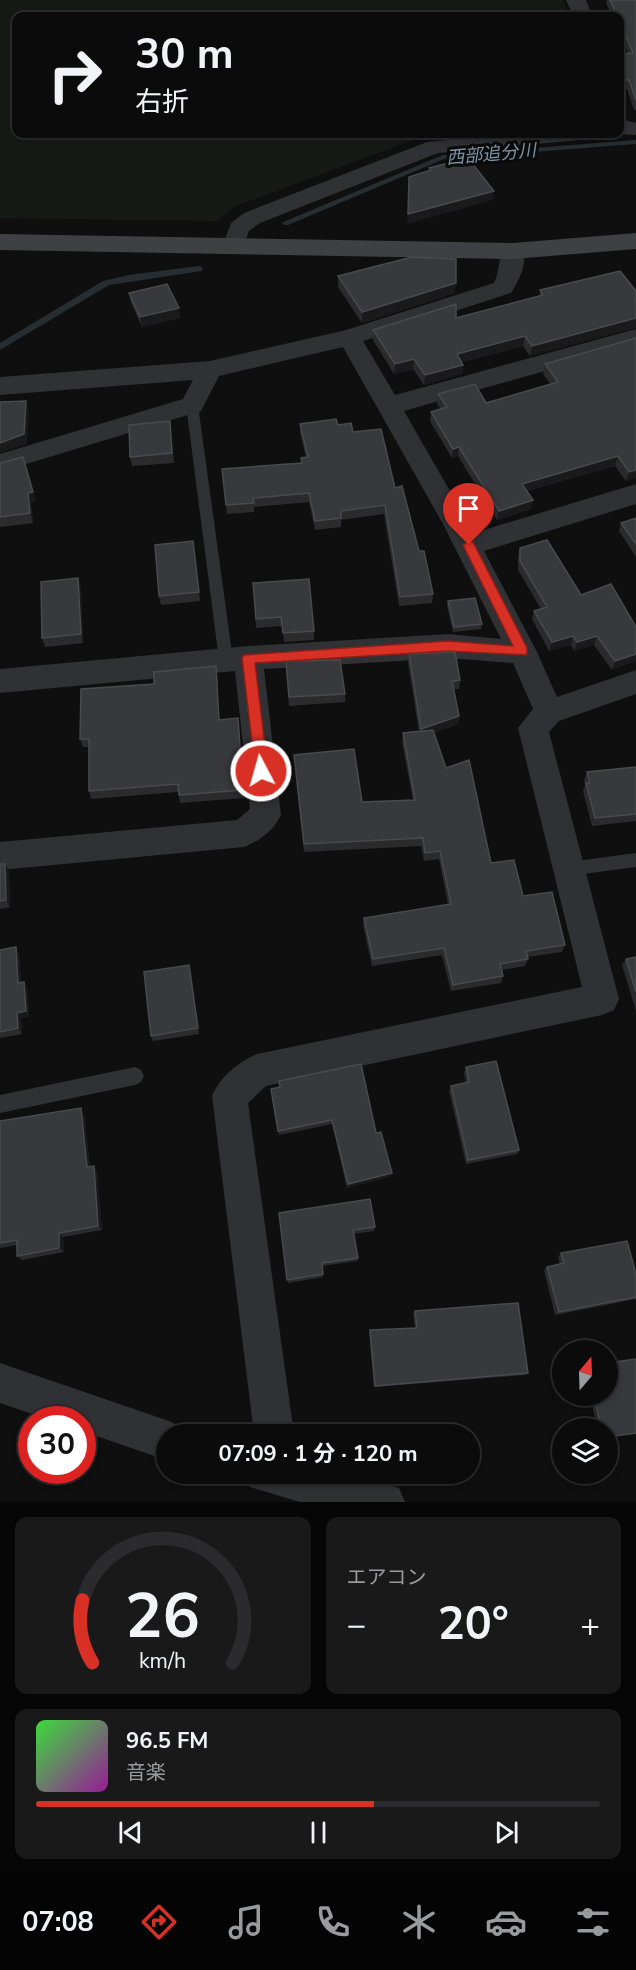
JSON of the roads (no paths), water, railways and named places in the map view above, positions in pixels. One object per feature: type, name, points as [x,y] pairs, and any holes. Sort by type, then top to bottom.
[{"type":"street","points":[[234,245],[239,228],[252,218],[434,147],[535,138]]},
{"type":"street","points":[[0,242],[513,251],[636,242]]},
{"type":"street","points":[[0,386],[210,370],[348,337],[503,288],[511,272],[513,251]]},
{"type":"street","points":[[348,337],[469,545],[523,652],[549,712]]},
{"type":"street","points":[[389,406],[636,337]]},
{"type":"street","points":[[0,463],[192,405],[210,370]]},
{"type":"street","points":[[469,545],[636,494]]},
{"type":"street","points":[[0,681],[237,659],[448,646],[523,652]]},
{"type":"street","points":[[0,856],[244,833],[266,815],[237,659]]},
{"type":"street","points":[[273,1424],[231,1096],[257,1071],[602,999],[533,728],[549,712],[636,682]]},
{"type":"street","points":[[0,1383],[156,1437]]},
{"type":"street","points":[[312,1484],[385,1502]]},
{"type":"lane","points":[[192,405],[237,659]]},
{"type":"lane","points":[[569,869],[636,860]]},
{"type":"lane","points":[[0,1104],[135,1076]]},
{"type":"waterway","name":"西部追分川","points":[[285,223],[443,157],[636,142]]},
{"type":"waterway","name":"西部追分川","points":[[0,347],[106,283],[199,269]]}]
